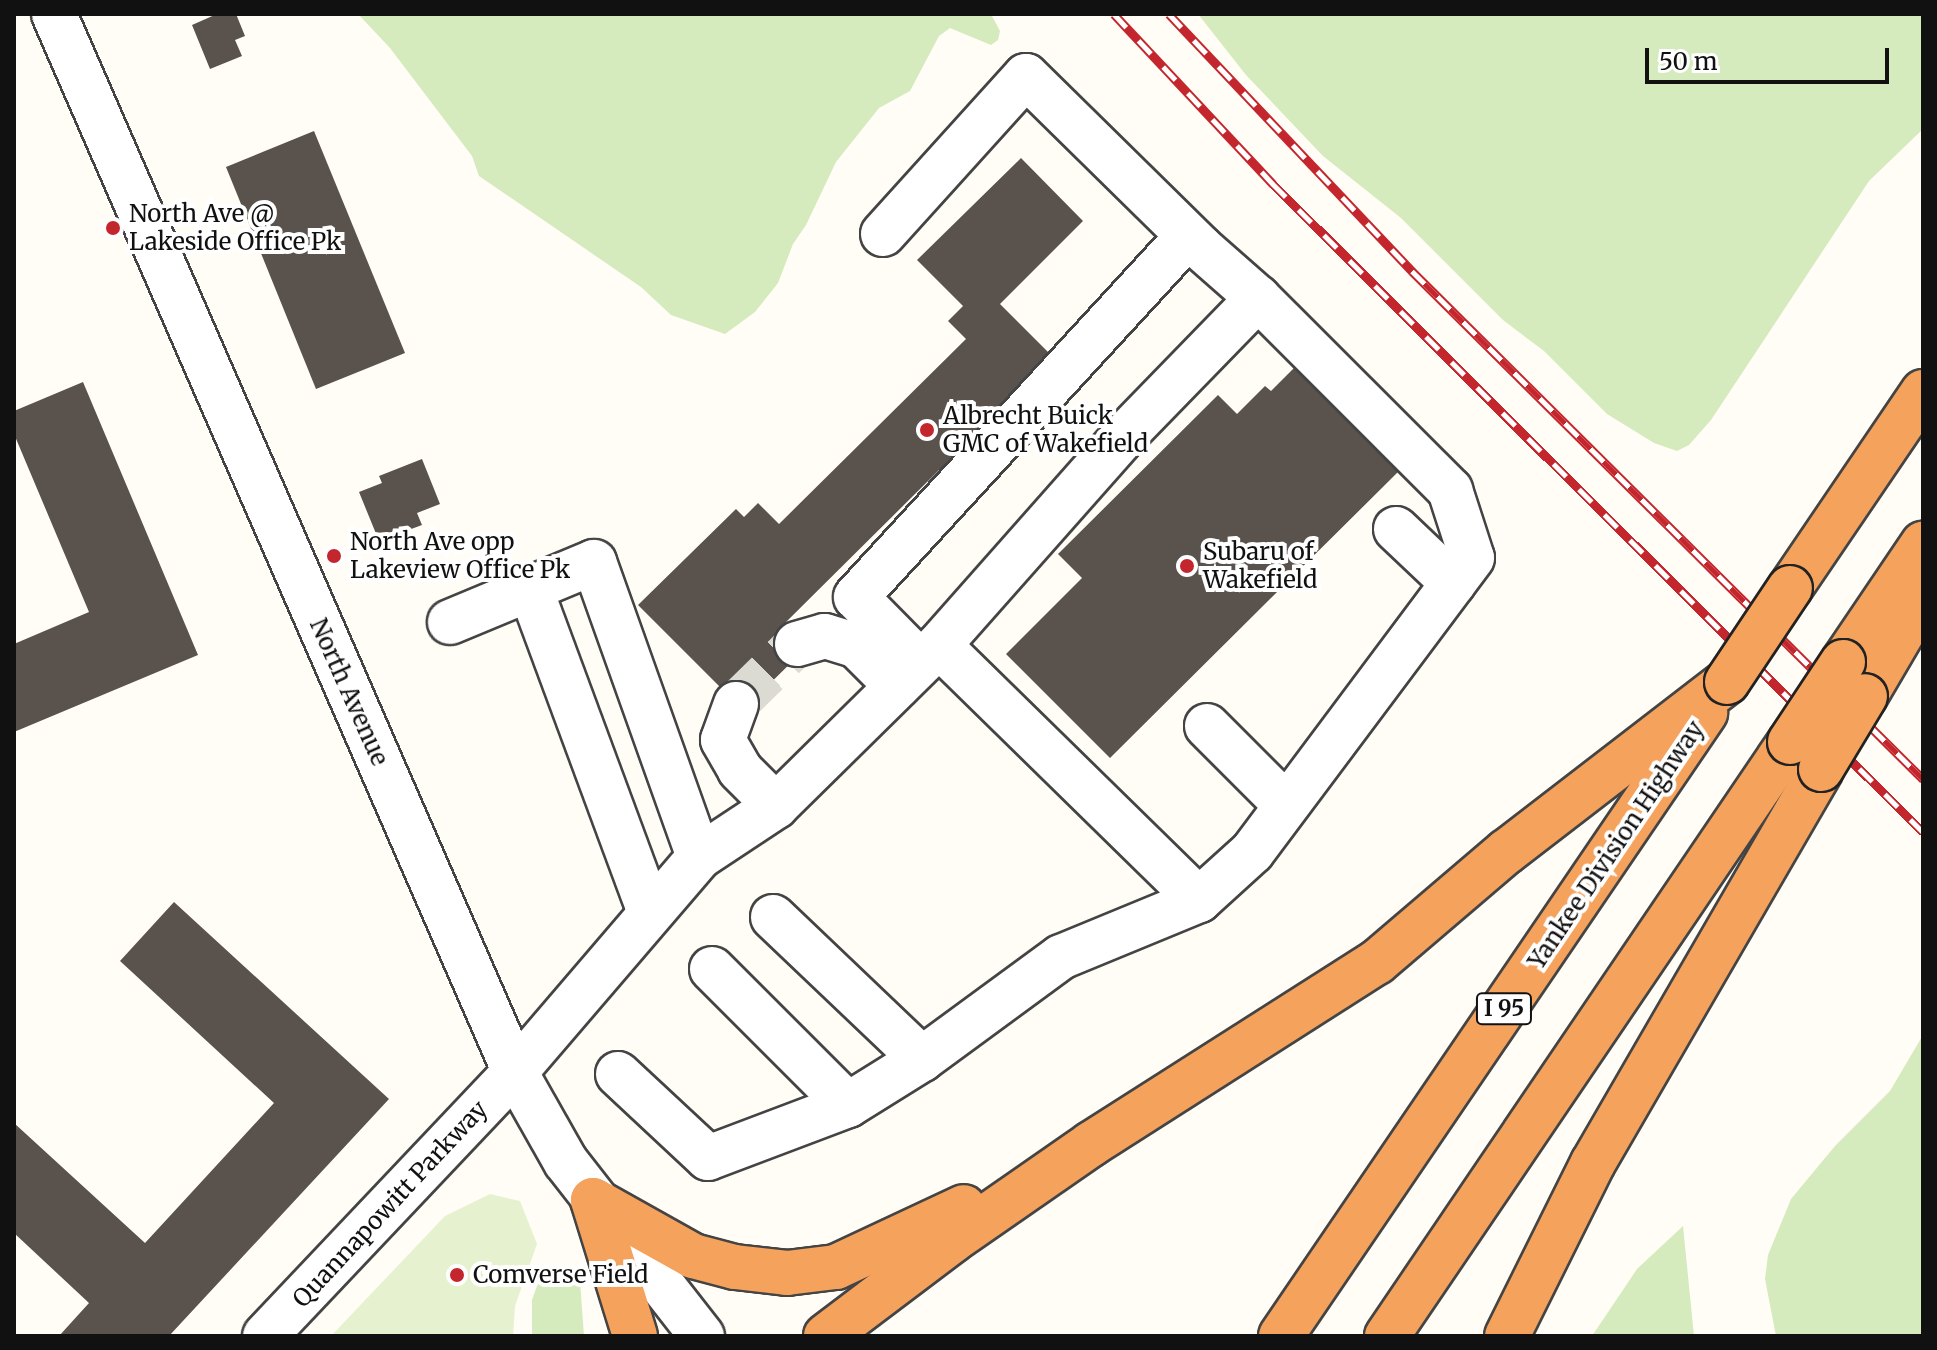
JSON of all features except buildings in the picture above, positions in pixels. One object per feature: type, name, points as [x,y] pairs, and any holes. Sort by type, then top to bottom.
[{"type":"highway","name":"Yankee Division Highway","points":[[1281,1336],[1923,392]]},
{"type":"highway","points":[[1387,1336],[1805,755],[1854,679],[1923,544]]},
{"type":"highway","points":[[1854,679],[1923,597]]},
{"type":"highway","points":[[826,1336],[953,1240],[1091,1144],[1377,962],[1506,852],[1727,682]]},
{"type":"highway","points":[[1507,1336],[1593,1163],[1805,755]]},
{"type":"highway","points":[[593,1200],[693,1256],[747,1269],[810,1273],[858,1259],[1091,1144]]},
{"type":"highway","points":[[593,1200],[635,1336]]},
{"type":"street","name":"North Avenue","points":[[54,14],[515,1072],[566,1162],[702,1336]]},
{"type":"street","points":[[618,1074],[708,1158],[848,1105],[922,1059],[1061,957],[1199,900],[1252,852],[1472,558],[1450,490],[1258,298],[1188,236],[1026,76],[883,234]]},
{"type":"street","points":[[1188,236],[856,597],[918,664],[1199,900]]},
{"type":"street","name":"Quannapowitt Parkway","points":[[265,1336],[515,1072],[699,857],[776,806],[918,664],[1122,438],[1258,298]]},
{"type":"street","points":[[1396,529],[1453,583]]},
{"type":"street","points":[[450,622],[594,562],[699,857]]},
{"type":"street","points":[[530,588],[650,913]]},
{"type":"street","points":[[797,644],[825,636],[918,664]]},
{"type":"street","points":[[736,704],[723,740],[740,770],[776,806]]},
{"type":"street","points":[[1207,726],[1286,805]]},
{"type":"street","points":[[773,917],[922,1059]]},
{"type":"street","points":[[712,969],[848,1105]]},
{"type":"green space","points":[[358,14],[991,14],[1000,31],[998,40],[991,45],[950,28],[939,36],[910,91],[879,108],[836,162],[806,225],[793,244],[778,283],[755,312],[725,334],[671,315],[641,287],[479,176],[472,156],[390,48]]},
{"type":"green space","points":[[1198,14],[1923,14],[1923,129],[1869,181],[1711,420],[1689,445],[1677,451],[1654,443],[1607,414],[1544,351],[1503,320],[1401,218],[1323,156],[1246,75]]},
{"type":"green space","points":[[1923,1035],[1923,1336],[1776,1336],[1765,1279],[1768,1255],[1791,1199],[1835,1146],[1890,1091]]},
{"type":"green space","name":"Comverse Field","points":[[490,1194],[520,1201],[537,1244],[515,1306],[513,1336],[331,1336],[445,1216]]},
{"type":"green space","points":[[1683,1226],[1694,1336],[1592,1336],[1637,1269]]},
{"type":"green space","points":[[558,1268],[573,1273],[580,1281],[584,1336],[532,1336],[532,1300],[537,1286],[542,1277]]},
{"type":"tunnel","points":[[736,704],[797,644]]},
{"type":"railway","points":[[1114,14],[1273,184],[1923,832]]},
{"type":"railway","points":[[1169,14],[1412,271],[1923,779]]},
{"type":"place","name":"North Ave @ Lakeside Office Pk","points":[[113,228]]},
{"type":"place","name":"Albrecht Buick GMC of Wakefield","points":[[927,430]]},
{"type":"place","name":"North Ave opp Lakeview Office Pk","points":[[334,556]]},
{"type":"place","name":"Subaru of Wakefield","points":[[1187,566]]},
{"type":"place","name":"Comverse Field","points":[[457,1275]]}]
